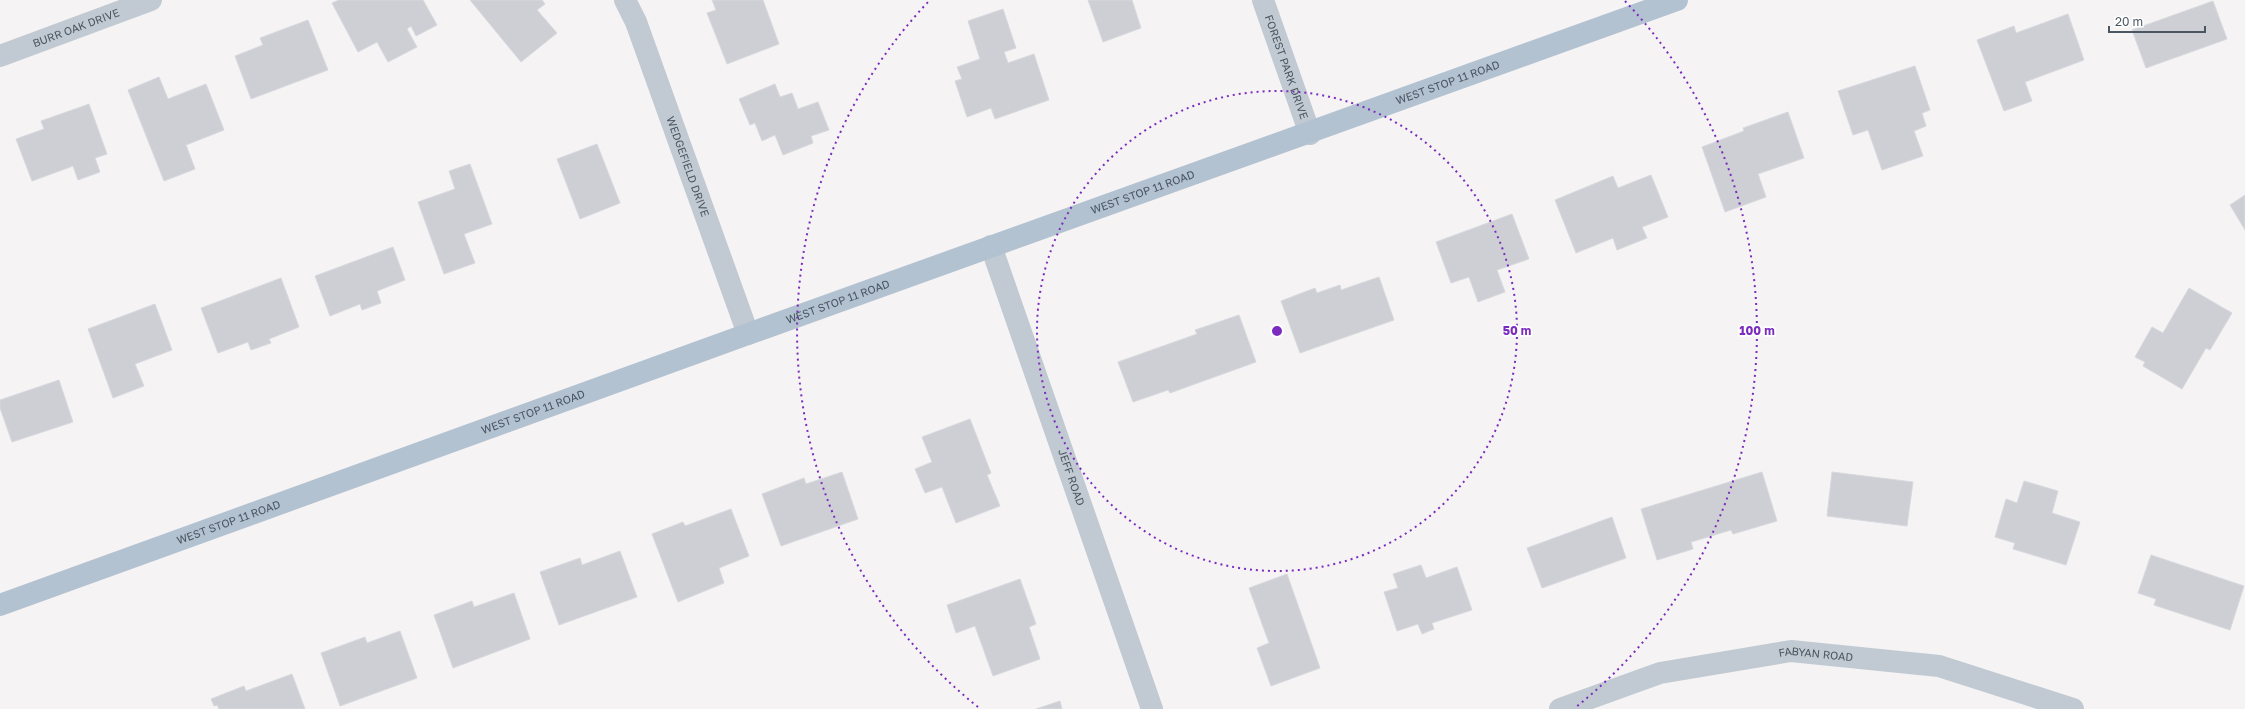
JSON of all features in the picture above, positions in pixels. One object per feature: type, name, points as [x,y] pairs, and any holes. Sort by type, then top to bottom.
[{"type":"main road","name":"WEST STOP 11 ROAD","points":[[0,605],[991,246],[1310,134],[1677,0]]},
{"type":"street","name":"BURR OAK DRIVE","points":[[0,56],[152,0]]},
{"type":"street","name":"WEDGEFIELD DRIVE","points":[[625,0],[636,22],[748,334]]},
{"type":"street","name":"FOREST PARK DRIVE","points":[[1263,0],[1310,134]]},
{"type":"street","name":"JEFF ROAD","points":[[991,246],[1152,709]]},
{"type":"street","name":"FABYAN ROAD","points":[[1560,709],[1660,673],[1792,651],[1939,666],[2072,709]]},
{"type":"building","points":[[339,0],[423,0],[437,25],[416,36],[411,26],[407,29],[417,47],[388,62],[377,42],[358,52],[332,3]]},
{"type":"building","points":[[470,0],[542,0],[545,4],[537,10],[557,33],[521,62]]},
{"type":"building","points":[[712,0],[763,0],[779,44],[727,64],[707,13],[716,10]]},
{"type":"building","points":[[1088,0],[1132,0],[1141,28],[1103,42]]},
{"type":"building","points":[[2213,1],[2227,39],[2146,68],[2132,30]]},
{"type":"building","points":[[1003,9],[1016,48],[1004,52],[1008,63],[1034,54],[1049,100],[995,119],[991,108],[967,117],[955,81],[962,79],[957,67],[980,59],[968,21]]},
{"type":"building","points":[[2068,14],[2084,60],[2025,82],[2032,101],[2004,111],[1977,40],[2014,26],[2016,33]]},
{"type":"building","points":[[308,20],[328,70],[251,99],[235,56],[263,45],[260,38]]},
{"type":"building","points":[[1915,66],[1930,110],[1922,113],[1926,126],[1914,131],[1923,156],[1882,170],[1868,130],[1853,135],[1838,91]]},
{"type":"building","points":[[159,77],[168,99],[206,84],[224,130],[186,145],[195,169],[164,181],[128,90]]},
{"type":"building","points":[[775,84],[780,97],[792,93],[798,109],[818,102],[829,130],[811,136],[813,143],[783,155],[775,135],[762,141],[755,123],[750,125],[739,99]]},
{"type":"building","points":[[89,104],[107,154],[95,158],[100,172],[78,180],[73,166],[32,181],[16,139],[44,129],[41,121]]},
{"type":"building","points":[[1788,112],[1804,158],[1758,174],[1766,197],[1725,212],[1702,147],[1744,131],[1743,128]]},
{"type":"building","points":[[597,144],[620,203],[580,219],[557,159]]},
{"type":"building","points":[[470,164],[492,224],[464,234],[475,263],[444,274],[418,202],[455,189],[449,171]]},
{"type":"building","points":[[1651,175],[1668,217],[1642,227],[1647,238],[1617,250],[1613,238],[1576,253],[1555,200],[1613,176],[1618,188]]},
{"type":"building","points":[[2245,195],[2245,230],[2230,205]]},
{"type":"building","points":[[1512,214],[1529,259],[1497,270],[1505,292],[1478,302],[1469,277],[1451,283],[1436,242]]},
{"type":"building","points":[[393,247],[405,280],[377,291],[381,303],[362,310],[360,304],[330,316],[315,276]]},
{"type":"building","points":[[1379,277],[1394,320],[1300,353],[1281,301],[1315,288],[1317,293],[1340,285],[1341,290]]},
{"type":"building","points":[[281,278],[299,327],[269,339],[271,343],[251,350],[248,342],[218,353],[201,308]]},
{"type":"building","points":[[2189,288],[2232,313],[2210,350],[2206,348],[2182,389],[2143,366],[2145,362],[2135,357],[2152,327],[2163,333]]},
{"type":"building","points":[[155,304],[172,350],[135,364],[144,386],[113,398],[88,329]]},
{"type":"building","points":[[1239,315],[1256,362],[1170,393],[1168,390],[1133,402],[1118,362],[1197,334],[1195,330]]},
{"type":"building","points":[[59,380],[73,422],[12,442],[0,408],[0,400]]},
{"type":"building","points":[[970,419],[991,473],[987,475],[1000,506],[956,523],[942,487],[925,493],[915,469],[932,462],[922,437]]},
{"type":"building","points":[[842,472],[858,519],[781,546],[762,494],[804,478],[806,484]]},
{"type":"building","points":[[1762,472],[1777,521],[1733,534],[1731,530],[1691,542],[1693,549],[1657,560],[1641,509]]},
{"type":"building","points":[[1832,472],[1913,482],[1907,526],[1827,516]]},
{"type":"building","points":[[2024,481],[2058,491],[2052,513],[2080,522],[2066,565],[2013,549],[2015,543],[1995,537],[2006,499],[2017,503]]},
{"type":"building","points":[[731,509],[749,556],[719,568],[724,583],[678,602],[652,534],[683,522],[685,526]]},
{"type":"building","points":[[1612,517],[1626,558],[1542,588],[1527,548]]},
{"type":"building","points":[[620,551],[637,597],[559,625],[540,572],[580,558],[582,565]]},
{"type":"building","points":[[2151,555],[2244,586],[2230,630],[2154,605],[2156,599],[2138,593]]},
{"type":"building","points":[[1421,565],[1426,578],[1457,567],[1472,610],[1432,623],[1434,629],[1422,634],[1418,624],[1397,631],[1384,592],[1398,588],[1393,574]]},
{"type":"building","points":[[1287,574],[1320,668],[1271,686],[1257,648],[1269,643],[1249,588]]},
{"type":"building","points":[[1020,579],[1036,624],[1029,627],[1040,659],[993,676],[975,626],[956,633],[947,605]]},
{"type":"building","points":[[514,593],[530,639],[453,668],[434,615],[472,601],[474,607]]},
{"type":"building","points":[[400,631],[417,678],[340,706],[321,653],[365,637],[367,643]]},
{"type":"building","points":[[292,674],[305,709],[219,709],[217,705],[214,706],[211,699],[244,686],[246,691]]},
{"type":"building","points":[[1060,701],[1062,709],[1036,709]]}]
